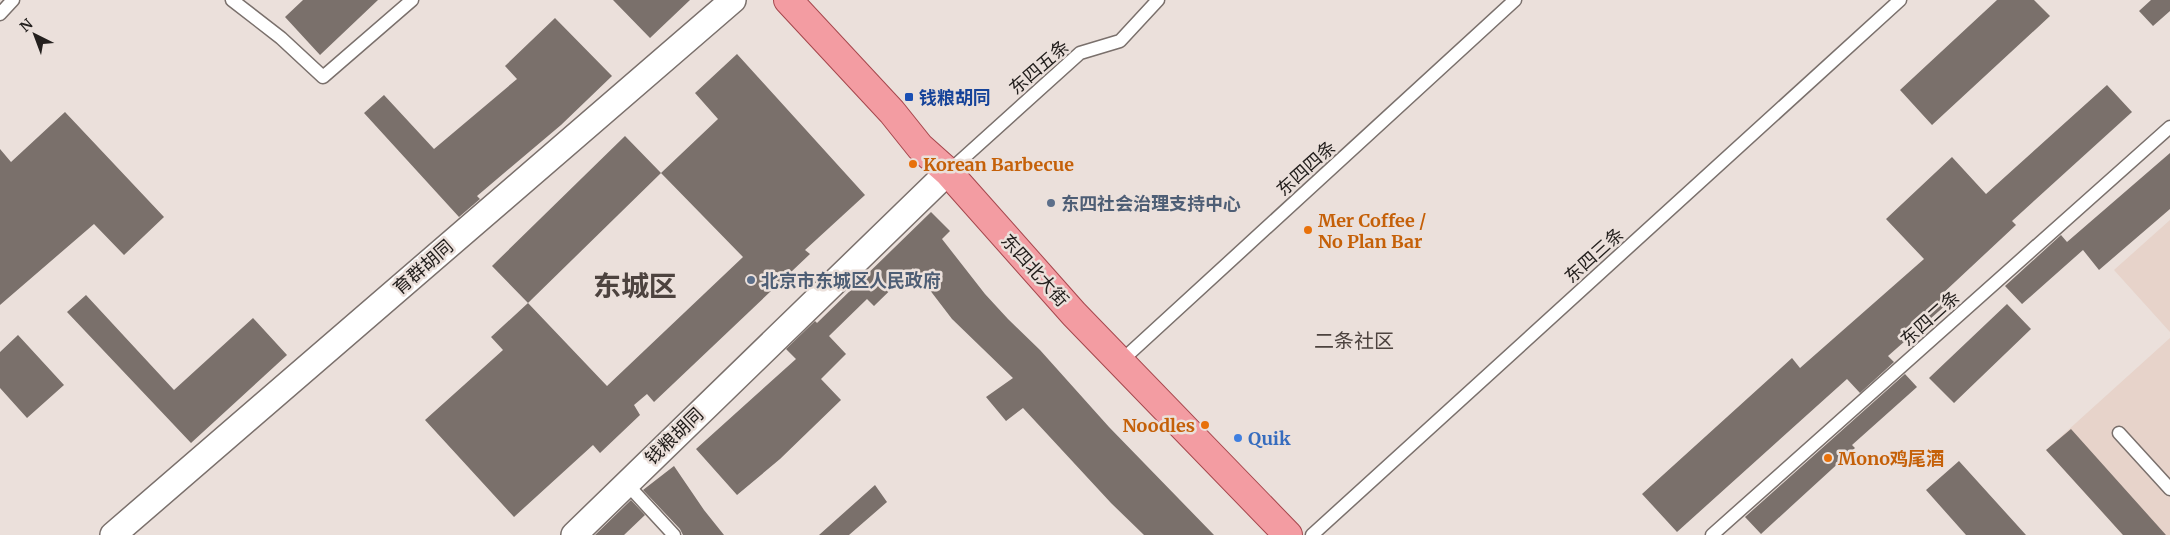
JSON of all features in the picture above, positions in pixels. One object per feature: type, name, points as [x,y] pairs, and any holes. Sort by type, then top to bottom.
[{"type":"main road","name":"东四北大街","points":[[788,0],[892,112],[920,147],[948,172],[1074,314],[1288,535]]},
{"type":"street","name":"育群胡同","points":[[114,535],[733,0]]},
{"type":"street","name":"钱粮胡同","points":[[574,535],[948,172]]},
{"type":"lane","points":[[0,14],[12,0]]},
{"type":"lane","points":[[232,0],[281,38],[323,77],[412,0]]},
{"type":"lane","name":"东四五条","points":[[948,172],[1080,53],[1120,40],[1158,0]]},
{"type":"lane","name":"东四四条","points":[[1120,362],[1515,0]]},
{"type":"lane","name":"东四三条","points":[[1312,535],[1900,0]]},
{"type":"lane","name":"东四二条","points":[[1712,535],[2170,127]]},
{"type":"lane","points":[[2119,433],[2170,489]]},
{"type":"lane","points":[[626,483],[674,535]]},
{"type":"shaded area","points":[[2170,220],[2170,332],[2114,270]]},
{"type":"shaded area","points":[[2170,338],[2170,535],[2123,535],[2046,450]]},
{"type":"building","points":[[303,0],[378,0],[320,55],[285,17]]},
{"type":"building","points":[[613,0],[690,0],[650,38]]},
{"type":"building","points":[[1997,0],[2034,0],[2050,16],[1932,125],[1900,90]]},
{"type":"building","points":[[2151,0],[2170,0],[2170,11],[2153,26],[2139,11]]},
{"type":"building","points":[[555,18],[612,76],[561,125],[477,196],[480,199],[459,217],[364,113],[384,95],[434,149],[517,79],[505,66]]},
{"type":"building","points":[[737,54],[865,195],[805,250],[810,254],[654,402],[647,394],[634,405],[640,415],[600,453],[593,445],[514,517],[425,420],[503,350],[491,337],[528,303],[607,386],[743,257],[661,173],[718,119],[695,93]]},
{"type":"building","points":[[2107,85],[2132,112],[2012,221],[2016,225],[1940,296],[1947,304],[1888,356],[1894,362],[1860,393],[1847,379],[1677,532],[1642,494],[1792,358],[1800,368],[1924,259],[1886,219],[1952,157],[1986,194]]},
{"type":"building","points":[[65,112],[164,217],[124,255],[94,224],[0,305],[0,149],[11,162]]},
{"type":"building","points":[[625,136],[661,173],[528,303],[492,266]]},
{"type":"building","points":[[2170,153],[2170,209],[2099,270],[2083,250],[2022,304],[2005,286],[2061,235],[2067,242]]},
{"type":"building","points":[[931,212],[950,231],[942,239],[985,294],[1040,350],[1109,427],[1214,535],[1144,535],[1111,503],[1023,408],[1006,421],[986,397],[1013,378],[952,319],[913,268],[874,306],[867,299],[829,336],[846,354],[821,379],[841,400],[780,459],[737,495],[696,449],[796,359],[786,349],[815,321],[817,323]]},
{"type":"building","points":[[86,295],[174,390],[253,318],[287,355],[191,443],[67,312]]},
{"type":"building","points":[[2007,304],[2031,329],[1954,403],[1929,378]]},
{"type":"building","points":[[18,335],[64,385],[27,418],[0,388],[0,352]]},
{"type":"building","points":[[1905,374],[1917,387],[1852,445],[1855,448],[1761,534],[1745,517]]},
{"type":"building","points":[[2071,429],[2166,535],[2123,535],[2046,450]]},
{"type":"building","points":[[1959,461],[2026,535],[1966,535],[1926,490]]},
{"type":"building","points":[[674,466],[704,510],[724,535],[683,535],[680,529],[643,490]]},
{"type":"building","points":[[875,485],[887,502],[849,535],[819,535]]},
{"type":"building","points":[[631,500],[645,515],[624,535],[595,535]]},
{"type":"place","name":"钱粮胡同","points":[[909,97]]},
{"type":"place","name":"Korean Barbecue","points":[[913,164]]},
{"type":"place","name":"东四社会治理支持中心","points":[[1051,203]]},
{"type":"place","name":"Mer Coffee / No Plan Bar","points":[[1308,230]]},
{"type":"place","name":"北京市东城区人民政府","points":[[751,280]]},
{"type":"place","name":"Noodles","points":[[1205,425]]},
{"type":"place","name":"Quik","points":[[1238,438]]},
{"type":"place","name":"Mono鸡尾酒","points":[[1828,458]]},
{"type":"district","name":"东城区","points":[[635,286]]},
{"type":"district","name":"二条社区","points":[[1354,340]]}]
